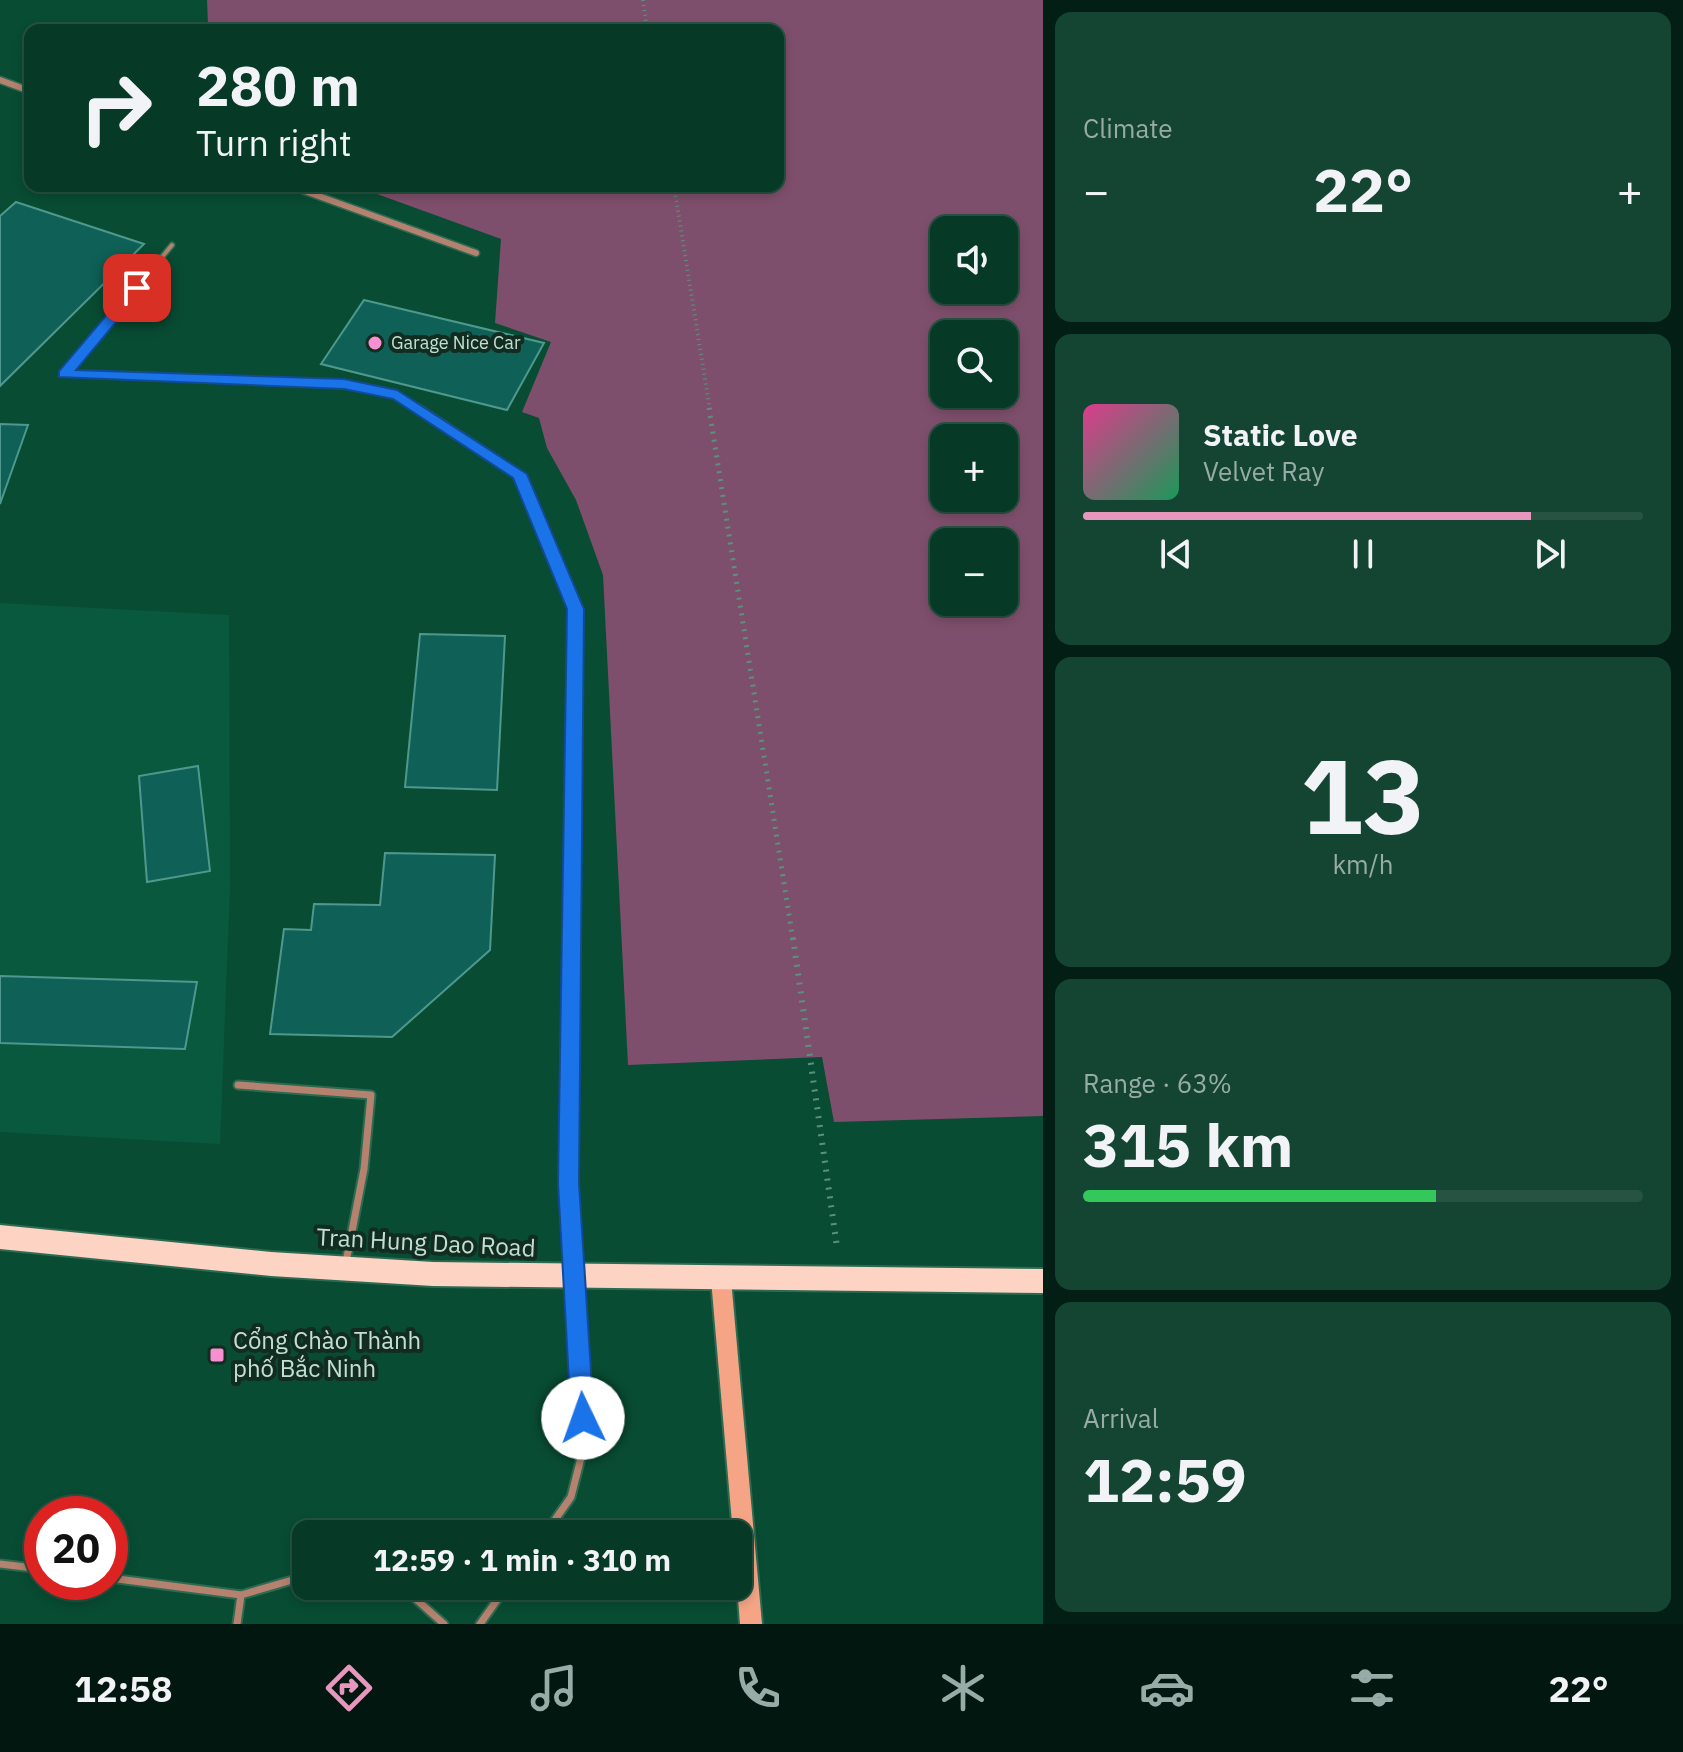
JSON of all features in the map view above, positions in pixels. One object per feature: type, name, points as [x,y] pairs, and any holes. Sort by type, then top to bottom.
[{"type":"main road","name":"Tran Hung Dao Road","points":[[0,1237],[345,1269],[575,1278],[841,1276],[1043,1281]]},
{"type":"street","points":[[0,80],[24,89]]},
{"type":"street","points":[[308,192],[476,253]]},
{"type":"street","points":[[721,1279],[751,1624]]},
{"type":"lane","points":[[172,245],[65,374],[344,384],[397,395],[519,474],[575,609],[569,1183],[584,1446],[571,1497],[555,1520]]},
{"type":"lane","points":[[238,1085],[371,1095],[364,1169],[345,1269]]},
{"type":"lane","points":[[0,1564],[24,1567]]},
{"type":"lane","points":[[128,1580],[241,1595],[292,1580]]},
{"type":"lane","points":[[237,1624],[241,1595]]},
{"type":"lane","points":[[417,1600],[444,1624]]},
{"type":"lane","points":[[480,1624],[497,1600]]},
{"type":"path","points":[[643,0],[646,24]]},
{"type":"path","points":[[675,192],[785,882],[841,1276]]},
{"type":"shaded area","points":[[207,0],[1043,0],[1043,1116],[834,1122],[822,1057],[628,1065],[603,575],[576,500],[547,448],[539,418],[522,412],[551,342],[495,323],[501,239],[372,192],[784,192],[784,24],[208,24]]},
{"type":"shaded area","points":[[0,603],[229,615],[230,888],[220,1144],[0,1132]]},
{"type":"building","points":[[16,202],[144,244],[0,386],[0,216]]},
{"type":"building","points":[[364,300],[544,343],[507,410],[321,364]]},
{"type":"building","points":[[0,424],[28,425],[0,504]]},
{"type":"building","points":[[420,634],[505,636],[497,790],[405,787]]},
{"type":"building","points":[[198,766],[210,871],[147,882],[139,776]]},
{"type":"building","points":[[385,853],[495,855],[490,950],[392,1037],[270,1034],[284,929],[311,930],[314,904],[380,905]]},
{"type":"building","points":[[0,976],[197,982],[185,1049],[0,1043]]},
{"type":"place","name":"Garage Nice Car","points":[[375,343]]},
{"type":"place","name":"Cổng Chào Thành phố Bắc Ninh","points":[[217,1355]]},
{"type":"route","points":[[137,288],[65,374],[344,384],[397,395],[519,474],[575,609],[569,1183],[583,1418]]}]
